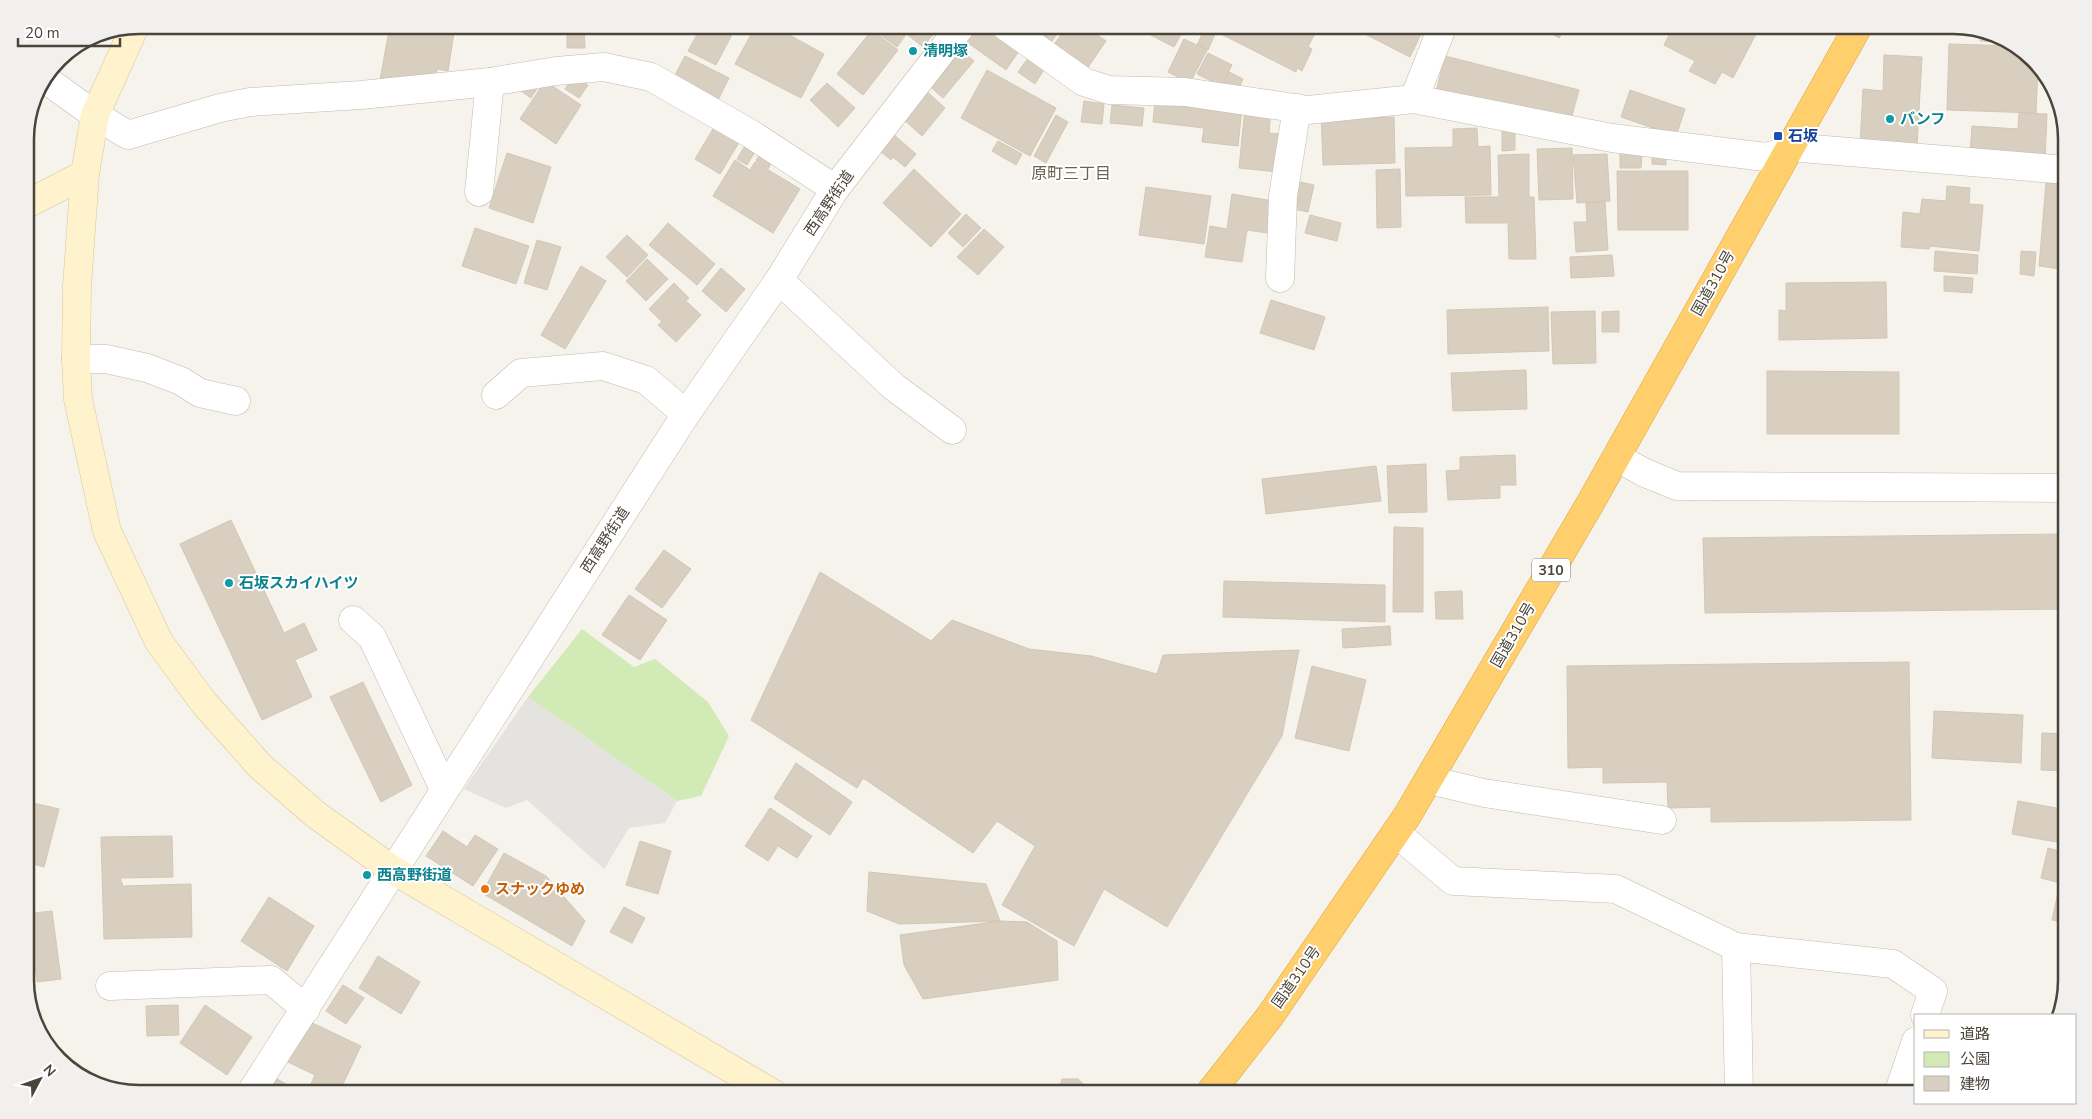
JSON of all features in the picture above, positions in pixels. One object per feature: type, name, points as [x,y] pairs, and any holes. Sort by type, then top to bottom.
[{"type":"highway","name":"国道310号","points":[[1215,1085],[1270,1016],[1396,833],[1429,780],[1616,457],[1854,34]]},
{"type":"street","name":"西高野街道","points":[[256,1085],[686,414],[779,280],[835,189],[955,34]]},
{"type":"street","points":[[1017,34],[1084,82],[1109,90],[1185,92],[1308,110],[1414,99],[1612,138],[1765,157],[1788,150],[2058,169]]},
{"type":"street","points":[[1414,99],[1439,34]]},
{"type":"street","points":[[131,35],[95,115],[85,174],[77,286],[76,359],[78,399],[107,531],[159,642],[204,703],[260,766],[315,814],[394,870],[759,1085]]},
{"type":"street","points":[[50,82],[95,115],[128,135],[220,108],[250,102],[361,95],[490,82],[556,71],[604,67],[650,77],[751,134],[835,189]]},
{"type":"street","points":[[479,192],[490,82]]},
{"type":"street","points":[[1280,278],[1283,196],[1297,108]]},
{"type":"street","points":[[34,200],[85,174]]},
{"type":"street","points":[[779,280],[894,386],[952,430]]},
{"type":"street","points":[[76,359],[106,359],[147,368],[181,381],[200,392],[236,401]]},
{"type":"street","points":[[496,395],[521,373],[603,366],[646,380],[686,414]]},
{"type":"street","points":[[1616,457],[1645,473],[1677,486],[2058,488]]},
{"type":"street","points":[[352,620],[372,637],[444,789]]},
{"type":"street","points":[[1429,780],[1484,793],[1662,820]]},
{"type":"street","points":[[1396,833],[1453,881],[1616,889],[1736,947],[1893,964],[1933,991],[1924,1014]]},
{"type":"street","points":[[1736,947],[1739,1085]]},
{"type":"street","points":[[110,986],[272,980],[306,1009]]},
{"type":"street","points":[[1901,1085],[1914,1047]]},
{"type":"green space","points":[[582,629],[634,667],[655,659],[708,702],[729,736],[701,796],[677,801],[528,697]]},
{"type":"shaded area","points":[[528,697],[677,801],[665,823],[629,828],[604,869],[527,800],[506,808],[464,789]]},
{"type":"building","points":[[388,34],[454,34],[448,71],[437,69],[436,77],[380,80]]},
{"type":"building","points":[[567,34],[584,34],[585,48],[567,48]]},
{"type":"building","points":[[697,34],[732,34],[716,65],[688,51]]},
{"type":"building","points":[[751,34],[788,34],[824,54],[801,98],[735,64]]},
{"type":"building","points":[[869,34],[877,34],[898,50],[863,95],[837,74]]},
{"type":"building","points":[[902,34],[905,36],[897,47],[881,35]]},
{"type":"building","points":[[907,34],[933,34],[923,47]]},
{"type":"building","points":[[968,34],[995,34],[1019,51],[1006,70],[964,40]]},
{"type":"building","points":[[1042,34],[1057,34],[1052,41]]},
{"type":"building","points":[[1062,34],[1096,34],[1106,41],[1084,73],[1051,49]]},
{"type":"building","points":[[1149,34],[1181,34],[1174,47]]},
{"type":"building","points":[[1202,34],[1215,34],[1208,50],[1197,45]]},
{"type":"building","points":[[1221,34],[1314,34],[1308,47],[1312,49],[1302,71],[1297,68],[1296,72]]},
{"type":"building","points":[[1365,34],[1421,34],[1410,57]]},
{"type":"building","points":[[1552,34],[1561,34],[1559,38]]},
{"type":"building","points":[[1670,34],[1756,34],[1733,78],[1722,72],[1715,84],[1689,71],[1695,61],[1664,45]]},
{"type":"building","points":[[1980,37],[1993,42],[1980,41]]},
{"type":"building","points":[[1184,39],[1207,50],[1190,83],[1168,72]]},
{"type":"building","points":[[1949,44],[2001,46],[2012,51],[2038,76],[2036,113],[1947,110]]},
{"type":"building","points":[[956,46],[974,61],[943,98],[926,83]]},
{"type":"building","points":[[1208,53],[1232,65],[1221,86],[1197,74]]},
{"type":"building","name":"バンフ","points":[[1884,55],[1922,57],[1917,146],[1860,146],[1863,89],[1883,91]]},
{"type":"building","points":[[685,56],[729,78],[717,102],[673,79]]},
{"type":"building","points":[[1445,56],[1579,90],[1569,127],[1436,92]]},
{"type":"building","points":[[1029,57],[1045,68],[1035,84],[1018,72]]},
{"type":"building","points":[[987,70],[1056,108],[1030,156],[961,118]]},
{"type":"building","points":[[1229,72],[1243,79],[1237,92],[1223,84]]},
{"type":"building","points":[[574,75],[588,85],[579,98],[565,89]]},
{"type":"building","points":[[530,78],[540,84],[531,98],[521,91]]},
{"type":"building","points":[[545,81],[581,105],[556,144],[520,119]]},
{"type":"building","points":[[827,83],[855,108],[838,127],[810,100]]},
{"type":"building","points":[[925,90],[945,108],[922,136],[902,118]]},
{"type":"building","points":[[1630,90],[1685,109],[1676,136],[1621,117]]},
{"type":"building","points":[[1155,100],[1242,108],[1238,146],[1202,142],[1204,128],[1153,122]]},
{"type":"building","points":[[1084,101],[1104,104],[1102,124],[1081,122]]},
{"type":"building","points":[[1112,105],[1144,108],[1142,126],[1110,123]]},
{"type":"building","points":[[1245,108],[1271,110],[1269,133],[1281,134],[1278,172],[1239,168]]},
{"type":"building","points":[[1321,111],[1371,111],[1371,118],[1394,117],[1395,163],[1323,165]]},
{"type":"building","points":[[2019,113],[2047,114],[2045,159],[1970,155],[1972,126],[2018,129]]},
{"type":"building","points":[[1056,115],[1068,122],[1046,163],[1034,156]]},
{"type":"building","points":[[716,124],[741,139],[720,174],[695,159]]},
{"type":"building","points":[[1477,128],[1478,147],[1490,146],[1491,195],[1406,196],[1405,148],[1453,147],[1453,129]]},
{"type":"building","points":[[1502,129],[1515,129],[1515,150],[1502,151]]},
{"type":"building","points":[[893,134],[916,154],[905,167],[893,157],[891,160],[879,150]]},
{"type":"building","points":[[998,141],[1022,154],[1016,165],[992,151]]},
{"type":"building","points":[[746,144],[756,150],[747,165],[737,159]]},
{"type":"building","points":[[1572,148],[1573,199],[1539,200],[1537,149]]},
{"type":"building","points":[[762,150],[775,157],[768,169],[756,161]]},
{"type":"building","points":[[507,153],[551,167],[533,223],[489,208]]},
{"type":"building","points":[[1620,153],[1642,153],[1641,168],[1620,168]]},
{"type":"building","points":[[1652,153],[1666,154],[1666,165],[1652,164]]},
{"type":"building","points":[[1529,154],[1529,197],[1534,197],[1536,259],[1509,259],[1508,223],[1466,223],[1465,197],[1499,197],[1498,155]]},
{"type":"building","points":[[1607,154],[1610,201],[1577,203],[1573,155]]},
{"type":"building","points":[[735,160],[750,170],[755,162],[800,189],[773,233],[713,196]]},
{"type":"building","points":[[914,169],[961,214],[931,247],[883,203]]},
{"type":"building","points":[[1400,169],[1401,227],[1377,228],[1376,170]]},
{"type":"building","points":[[1617,171],[1688,171],[1688,230],[1618,230]]},
{"type":"building","points":[[1295,181],[1314,185],[1308,212],[1289,208]]},
{"type":"building","points":[[2046,183],[2058,184],[2058,269],[2039,266]]},
{"type":"building","points":[[1947,186],[1970,188],[1969,204],[1983,205],[1979,251],[1930,246],[1929,249],[1901,247],[1903,212],[1920,214],[1922,199],[1946,201]]},
{"type":"building","points":[[1146,187],[1211,196],[1204,244],[1139,235]]},
{"type":"building","points":[[1232,194],[1279,202],[1274,234],[1247,230],[1242,262],[1205,257],[1210,226],[1227,229]]},
{"type":"building","points":[[1605,202],[1608,250],[1576,252],[1574,222],[1587,222],[1586,203]]},
{"type":"building","points":[[966,214],[981,228],[963,247],[948,233]]},
{"type":"building","points":[[1310,215],[1341,223],[1337,241],[1305,233]]},
{"type":"building","points":[[668,223],[715,264],[697,285],[649,245]]},
{"type":"building","points":[[475,228],[529,246],[516,284],[462,266]]},
{"type":"building","points":[[984,229],[1004,247],[978,275],[957,257]]},
{"type":"building","points":[[627,235],[648,255],[627,277],[606,257]]},
{"type":"building","points":[[537,240],[561,247],[547,290],[524,283]]},
{"type":"building","points":[[1935,251],[1978,255],[1977,274],[1934,271]]},
{"type":"building","points":[[2021,251],[2036,252],[2034,276],[2020,274]]},
{"type":"building","points":[[1612,255],[1614,276],[1571,278],[1570,257]]},
{"type":"building","points":[[647,259],[668,279],[646,301],[626,281]]},
{"type":"building","points":[[581,266],[606,281],[565,349],[541,335]]},
{"type":"building","points":[[721,268],[745,289],[726,312],[702,291]]},
{"type":"building","points":[[1944,276],[1973,278],[1972,293],[1944,291]]},
{"type":"building","points":[[1886,282],[1887,338],[1779,340],[1779,310],[1786,311],[1786,283]]},
{"type":"building","points":[[674,283],[689,298],[686,301],[701,315],[676,342],[658,325],[662,322],[649,309]]},
{"type":"building","points":[[1271,300],[1325,317],[1314,350],[1260,333]]},
{"type":"building","points":[[1548,307],[1549,351],[1448,354],[1447,310]]},
{"type":"building","points":[[1595,311],[1596,363],[1553,364],[1551,312]]},
{"type":"building","points":[[1619,311],[1619,332],[1602,332],[1602,312]]},
{"type":"building","points":[[1526,370],[1527,409],[1453,411],[1451,373]]},
{"type":"building","points":[[1767,371],[1899,372],[1899,434],[1767,434]]},
{"type":"building","points":[[1515,455],[1516,485],[1500,485],[1500,498],[1448,500],[1446,471],[1460,470],[1460,457]]},
{"type":"building","points":[[1426,464],[1427,512],[1389,513],[1387,466]]},
{"type":"building","points":[[1376,466],[1381,501],[1266,514],[1262,479]]},
{"type":"building","name":"石坂スカイハイツ","points":[[231,520],[284,633],[304,623],[317,650],[295,660],[312,697],[262,720],[180,544]]},
{"type":"building","points":[[1394,527],[1423,528],[1423,612],[1393,612]]},
{"type":"building","points":[[2058,534],[2058,609],[1705,613],[1703,538]]},
{"type":"building","points":[[664,550],[691,569],[662,608],[635,589]]},
{"type":"building","points":[[820,572],[931,641],[952,620],[1029,649],[1091,656],[1157,674],[1163,655],[1299,650],[1282,736],[1167,927],[1104,889],[1074,946],[1002,905],[1035,846],[997,821],[973,853],[863,778],[857,788],[751,720]]},
{"type":"building","points":[[1224,581],[1385,585],[1385,622],[1223,617]]},
{"type":"building","points":[[1462,591],[1463,619],[1436,619],[1435,592]]},
{"type":"building","points":[[629,595],[667,620],[640,660],[602,635]]},
{"type":"building","points":[[1390,626],[1391,645],[1343,648],[1342,629]]},
{"type":"building","points":[[1909,662],[1911,820],[1711,822],[1711,807],[1668,808],[1667,782],[1603,783],[1603,767],[1568,768],[1567,666]]},
{"type":"building","points":[[1312,666],[1366,680],[1349,751],[1295,738]]},
{"type":"building","points":[[363,682],[412,785],[381,802],[330,697]]},
{"type":"building","points":[[1934,711],[2023,715],[2021,763],[1932,758]]},
{"type":"building","points":[[2042,733],[2058,734],[2058,771],[2041,770]]},
{"type":"building","points":[[796,763],[852,802],[830,835],[774,798]]},
{"type":"building","points":[[2018,801],[2058,808],[2058,842],[2012,834]]},
{"type":"building","points":[[34,803],[59,809],[44,867],[34,864]]},
{"type":"building","points":[[770,808],[812,836],[797,858],[778,846],[768,861],[745,846]]},
{"type":"building","points":[[443,831],[467,847],[475,835],[498,849],[473,886],[426,856]]},
{"type":"building","points":[[172,836],[173,877],[120,878],[123,886],[191,884],[192,937],[104,939],[101,837]]},
{"type":"building","points":[[640,841],[671,851],[658,894],[626,885]]},
{"type":"building","points":[[2048,848],[2058,851],[2058,882],[2041,878]]},
{"type":"building","points":[[504,853],[546,876],[585,921],[572,946],[482,893]]},
{"type":"building","points":[[869,872],[986,884],[1000,921],[899,924],[867,911]]},
{"type":"building","points":[[2058,892],[2058,921],[2052,920]]},
{"type":"building","points":[[269,897],[314,926],[287,971],[241,941]]},
{"type":"building","points":[[624,907],[645,918],[632,943],[610,932]]},
{"type":"building","points":[[52,911],[61,979],[37,982],[34,956],[34,913]]},
{"type":"building","points":[[1000,921],[1027,922],[1057,941],[1058,980],[923,999],[904,965],[900,935]]},
{"type":"building","points":[[378,956],[420,982],[401,1014],[359,988]]},
{"type":"building","points":[[343,985],[364,998],[346,1024],[326,1011]]},
{"type":"building","points":[[178,1005],[179,1035],[147,1036],[146,1006]]},
{"type":"building","points":[[205,1005],[252,1037],[227,1075],[180,1043]]},
{"type":"building","points":[[306,1020],[361,1046],[342,1085],[311,1085],[315,1075],[286,1061]]},
{"type":"building","points":[[274,1077],[287,1085],[269,1085]]},
{"type":"building","points":[[1062,1079],[1078,1079],[1084,1085],[1060,1085]]},
{"type":"place","name":"清明塚","points":[[913,51]]},
{"type":"place","name":"バンフ","points":[[1890,119]]},
{"type":"place","name":"石坂","points":[[1778,136]]},
{"type":"place","name":"石坂スカイハイツ","points":[[229,583]]},
{"type":"place","name":"西高野街道","points":[[367,875]]},
{"type":"place","name":"スナックゆめ","points":[[485,889]]},
{"type":"district","name":"原町三丁目","points":[[1071,174]]}]
